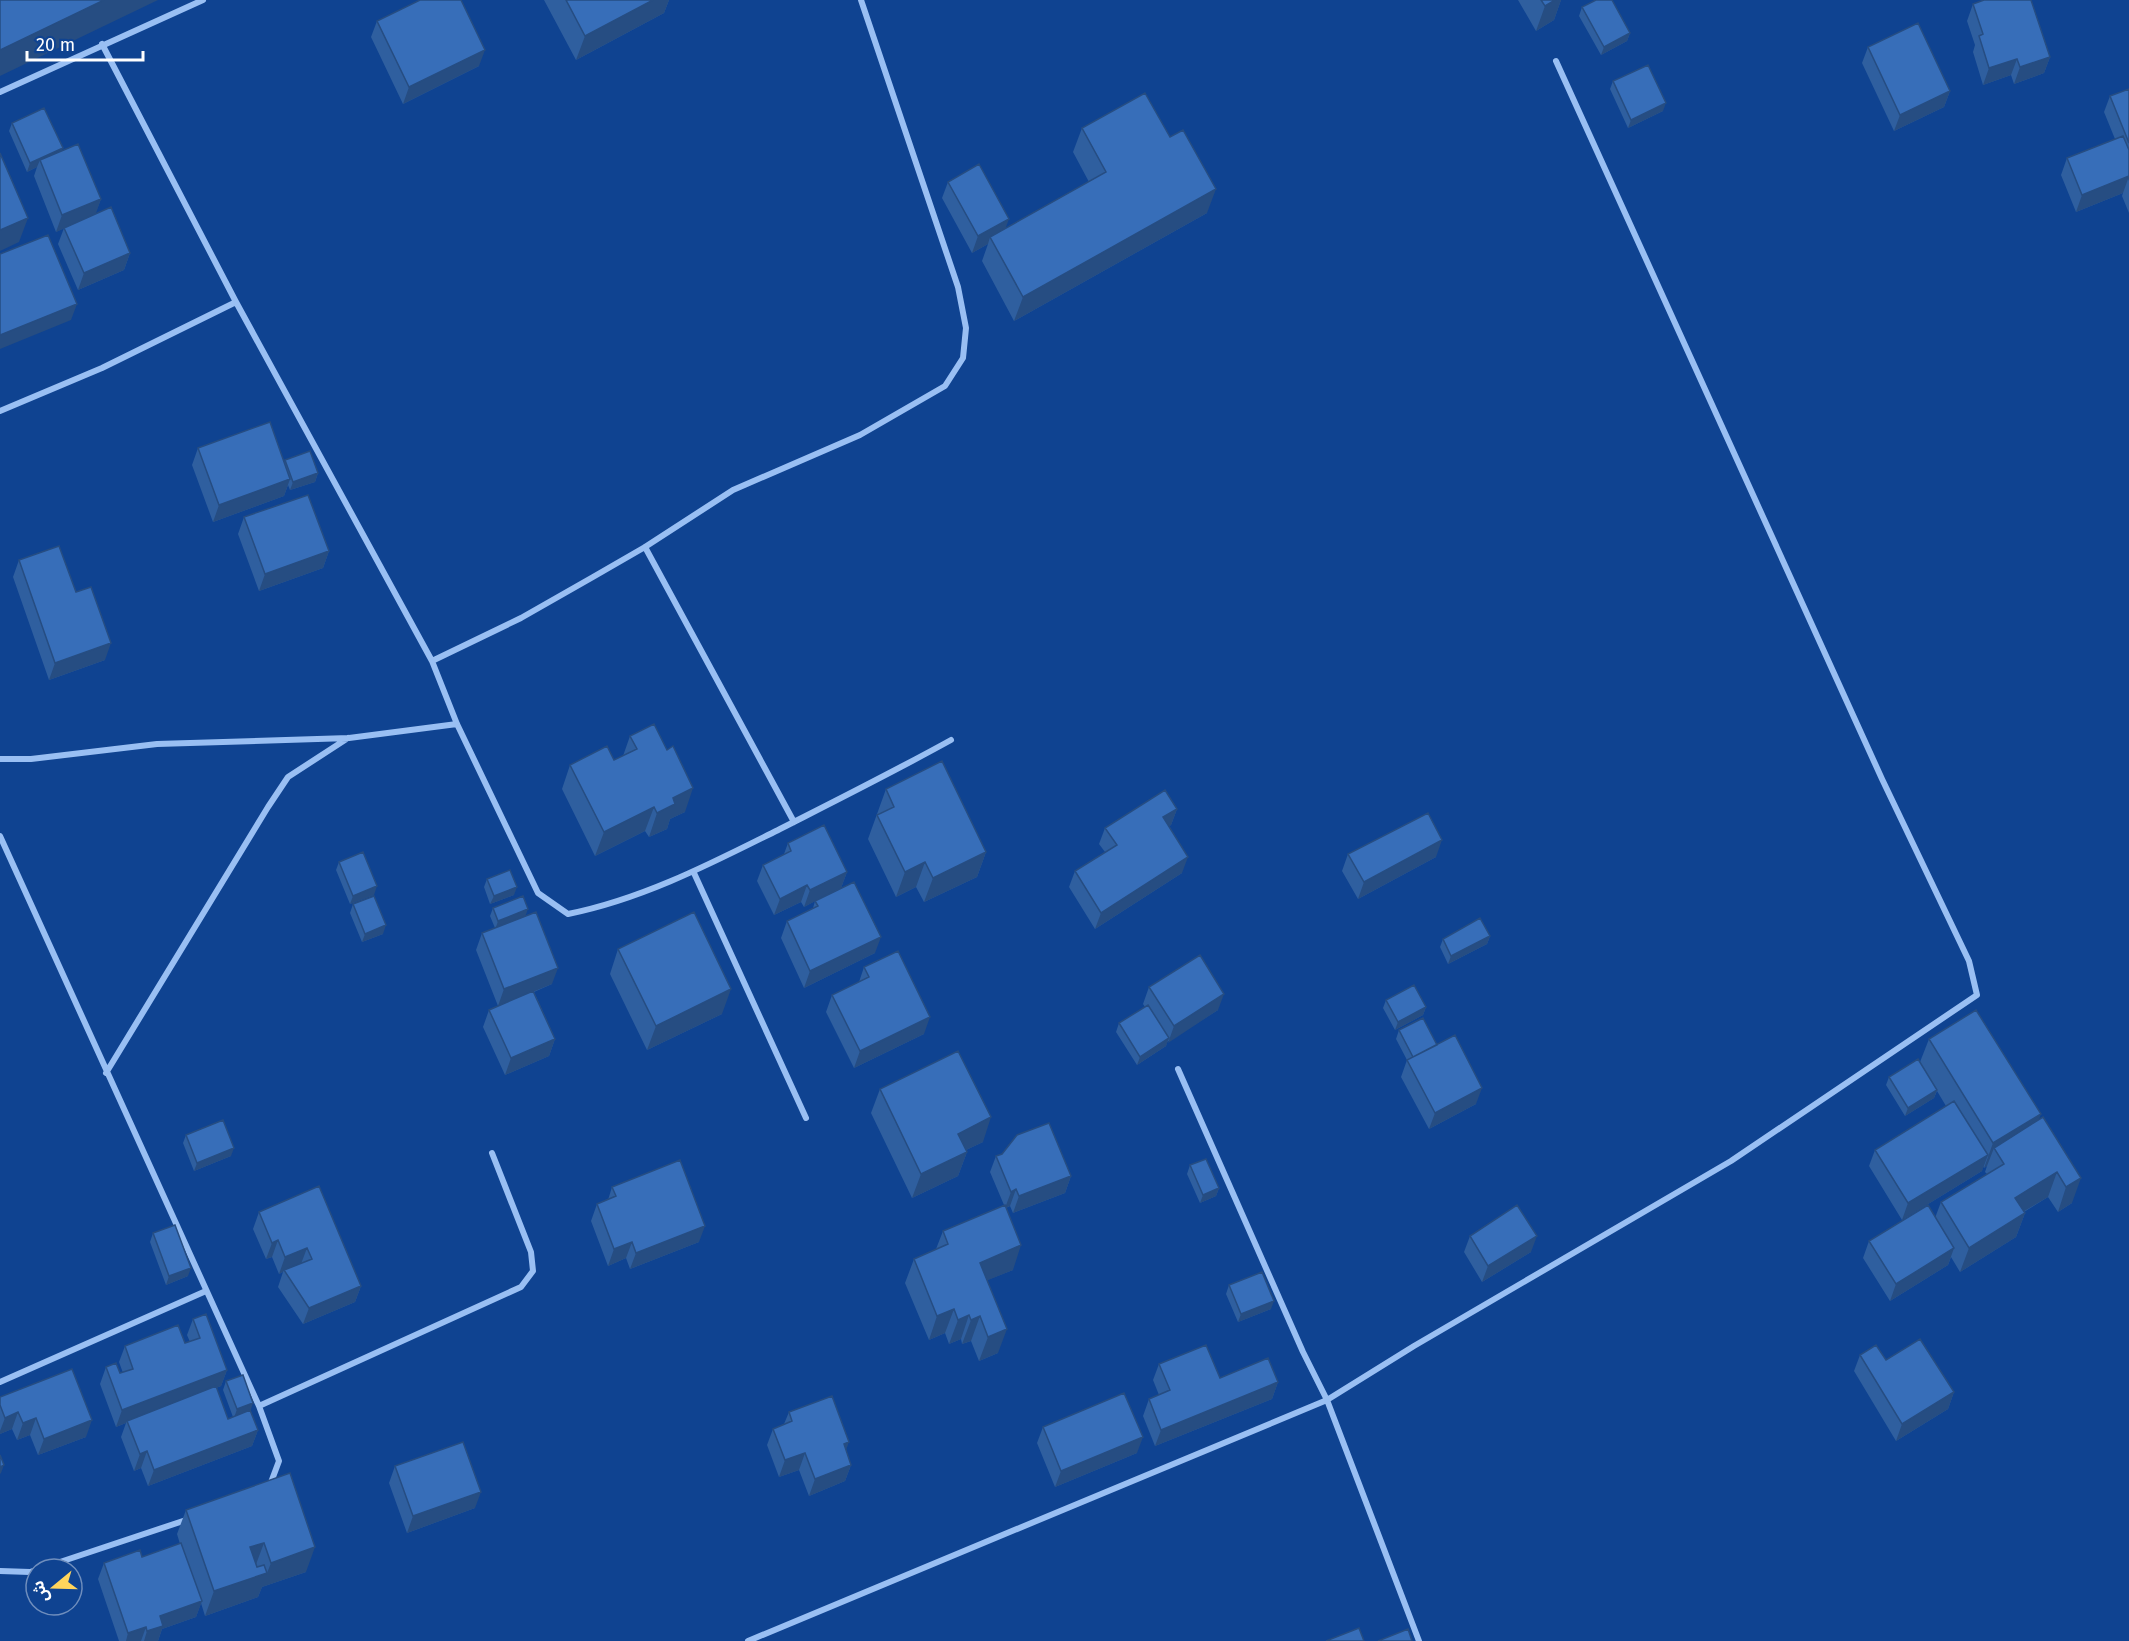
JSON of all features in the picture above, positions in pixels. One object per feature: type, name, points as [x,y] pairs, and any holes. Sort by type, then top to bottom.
[{"type":"street","points":[[0,92],[203,0]]},
{"type":"street","points":[[432,660],[521,618],[645,547],[733,490],[860,435],[945,386],[963,358],[966,328],[958,287],[861,0]]},
{"type":"street","points":[[102,44],[236,302],[432,660],[457,724],[538,893],[568,914],[597,908],[694,873],[897,770],[951,740]]},
{"type":"street","points":[[748,1641],[1327,1400],[1414,1346],[1731,1161],[1977,995],[1969,961],[1882,779],[1556,61]]},
{"type":"street","points":[[0,411],[102,368],[236,302]]},
{"type":"street","points":[[645,547],[794,822]]},
{"type":"street","points":[[0,759],[31,759],[157,744],[349,738],[457,724]]},
{"type":"street","points":[[106,1073],[267,807],[288,777],[349,738]]},
{"type":"street","points":[[0,836],[259,1406],[279,1461],[269,1486],[260,1492]]},
{"type":"street","points":[[694,873],[806,1118]]},
{"type":"street","points":[[1178,1069],[1303,1352],[1327,1400],[1419,1641]]},
{"type":"street","points":[[259,1406],[521,1287],[533,1271],[531,1252],[492,1153]]},
{"type":"street","points":[[0,1382],[206,1291]]},
{"type":"street","points":[[77,1557],[195,1517]]},
{"type":"street","points":[[0,1570],[24,1572]]},
{"type":"building","points":[[0,0],[104,0],[0,50]]},
{"type":"building","points":[[420,0],[461,0],[485,50],[409,87],[377,21]]},
{"type":"building","points":[[566,0],[653,0],[585,36]]},
{"type":"building","points":[[1541,0],[1555,0],[1545,6]]},
{"type":"building","points":[[1596,0],[1612,0],[1630,33],[1604,47],[1582,7]]},
{"type":"building","points":[[1984,0],[2031,0],[2050,57],[2020,67],[2017,59],[1989,68],[1979,36],[1983,34],[1973,4]]},
{"type":"building","points":[[1918,23],[1950,91],[1900,115],[1868,47]]},
{"type":"building","points":[[1648,65],[1666,103],[1631,120],[1613,81]]},
{"type":"building","points":[[2129,89],[2129,143],[2110,96]]},
{"type":"building","points":[[1145,93],[1170,137],[1183,130],[1216,189],[1023,297],[990,237],[1106,172],[1082,128]]},
{"type":"building","points":[[44,108],[63,148],[30,163],[12,123]]},
{"type":"building","points":[[2123,136],[2129,150],[2129,176],[2082,195],[2067,158]]},
{"type":"building","points":[[78,144],[101,199],[62,215],[40,160]]},
{"type":"building","points":[[0,153],[28,218],[0,230]]},
{"type":"building","points":[[979,164],[1009,219],[978,236],[948,182]]},
{"type":"building","points":[[111,207],[130,253],[84,273],[64,228]]},
{"type":"building","points":[[48,235],[77,304],[0,335],[0,254]]},
{"type":"building","points":[[270,422],[290,479],[219,505],[198,448]]},
{"type":"building","points":[[310,451],[318,473],[293,482],[285,460]]},
{"type":"building","points":[[308,495],[329,551],[265,574],[244,517]]},
{"type":"building","points":[[59,546],[76,592],[91,587],[111,643],[55,663],[19,560]]},
{"type":"building","points":[[654,724],[667,750],[673,746],[693,788],[673,798],[675,804],[657,813],[654,807],[604,832],[570,765],[607,746],[614,760],[637,749],[630,736]]},
{"type":"building","points":[[942,761],[986,852],[933,878],[925,862],[905,872],[877,815],[894,807],[886,789]]},
{"type":"building","points":[[1165,790],[1177,809],[1163,817],[1188,857],[1101,913],[1075,871],[1117,845],[1105,828]]},
{"type":"building","points":[[1428,813],[1442,840],[1364,882],[1348,854]]},
{"type":"building","points":[[824,825],[847,872],[810,890],[807,885],[780,899],[763,865],[791,851],[788,843]]},
{"type":"building","points":[[363,852],[377,886],[353,896],[339,862]]},
{"type":"building","points":[[510,870],[517,887],[494,896],[487,879]]},
{"type":"building","points":[[854,882],[881,937],[810,971],[787,921],[818,906],[815,901]]},
{"type":"building","points":[[374,896],[386,925],[365,934],[353,904]]},
{"type":"building","points":[[523,896],[528,909],[498,921],[493,908]]},
{"type":"building","points":[[536,912],[558,968],[504,989],[482,933]]},
{"type":"building","points":[[694,912],[731,989],[656,1026],[618,949]]},
{"type":"building","points":[[1480,918],[1490,936],[1451,956],[1443,939]]},
{"type":"building","points":[[898,951],[930,1017],[860,1051],[832,995],[869,977],[864,967]]},
{"type":"building","points":[[1200,955],[1224,994],[1174,1026],[1149,987]]},
{"type":"building","points":[[1414,985],[1426,1007],[1398,1022],[1386,1000]]},
{"type":"building","points":[[533,991],[555,1039],[511,1058],[489,1010]]},
{"type":"building","points":[[1148,1005],[1169,1038],[1140,1057],[1119,1023]]},
{"type":"building","points":[[1976,1010],[2041,1114],[1993,1143],[1929,1039]]},
{"type":"building","points":[[1423,1018],[1437,1045],[1413,1057],[1399,1030]]},
{"type":"building","points":[[1455,1035],[1482,1088],[1435,1113],[1407,1060]]},
{"type":"building","points":[[958,1051],[991,1117],[958,1134],[967,1152],[921,1174],[880,1089]]},
{"type":"building","points":[[1918,1059],[1937,1090],[1908,1108],[1889,1077]]},
{"type":"building","points":[[1954,1101],[1988,1155],[1908,1203],[1875,1150]]},
{"type":"building","points":[[2043,1117],[2081,1178],[2066,1187],[2057,1172],[2015,1198],[2025,1213],[1969,1248],[1941,1202],[2004,1164],[1994,1148]]},
{"type":"building","points":[[223,1120],[234,1148],[197,1163],[186,1135]]},
{"type":"building","points":[[1049,1123],[1071,1176],[1019,1196],[1016,1189],[1011,1192],[996,1156],[1002,1154],[1017,1135]]},
{"type":"building","points":[[1206,1159],[1219,1188],[1203,1195],[1190,1165]]},
{"type":"building","points":[[680,1160],[705,1226],[636,1253],[632,1242],[614,1249],[597,1204],[616,1196],[612,1187]]},
{"type":"building","points":[[319,1186],[361,1286],[309,1308],[284,1270],[312,1259],[307,1248],[285,1257],[278,1240],[272,1243],[259,1212]]},
{"type":"building","points":[[1005,1205],[1021,1245],[980,1263],[1007,1329],[988,1337],[980,1316],[971,1320],[969,1315],[958,1320],[954,1309],[937,1316],[914,1259],[948,1244],[943,1231]]},
{"type":"building","points":[[1517,1205],[1537,1236],[1488,1266],[1470,1236]]},
{"type":"building","points":[[1928,1205],[1954,1248],[1896,1284],[1869,1241]]},
{"type":"building","points":[[175,1225],[191,1268],[169,1276],[153,1233]]},
{"type":"building","points":[[1262,1272],[1274,1301],[1241,1314],[1229,1285]]},
{"type":"building","points":[[206,1314],[227,1370],[122,1410],[106,1367],[116,1363],[120,1373],[133,1369],[125,1346],[178,1325],[185,1343],[200,1338],[193,1319]]},
{"type":"building","points":[[1920,1339],[1954,1392],[1902,1424],[1860,1355],[1876,1345],[1886,1360]]},
{"type":"building","points":[[1206,1345],[1220,1378],[1268,1358],[1278,1382],[1161,1430],[1149,1399],[1170,1390],[1159,1364]]},
{"type":"building","points":[[72,1369],[92,1420],[44,1439],[36,1418],[23,1423],[18,1412],[5,1418],[0,1405],[0,1397]]},
{"type":"building","points":[[243,1375],[253,1403],[237,1409],[226,1381]]},
{"type":"building","points":[[216,1386],[228,1419],[250,1410],[258,1430],[154,1470],[147,1451],[140,1454],[127,1421]]},
{"type":"building","points":[[1124,1393],[1143,1437],[1061,1471],[1043,1427]]},
{"type":"building","points":[[832,1396],[849,1442],[844,1444],[851,1465],[815,1479],[805,1453],[785,1460],[773,1429],[792,1421],[789,1412]]},
{"type":"building","points":[[463,1442],[481,1492],[413,1516],[395,1466]]},
{"type":"building","points":[[0,1455],[4,1465],[0,1467]]},
{"type":"building","points":[[290,1473],[315,1547],[271,1563],[264,1543],[250,1547],[257,1567],[264,1565],[267,1573],[214,1591],[186,1510]]},
{"type":"building","points":[[181,1543],[202,1601],[160,1616],[163,1626],[147,1631],[146,1627],[128,1633],[104,1563],[140,1550],[142,1557]]},
{"type":"building","points":[[1359,1628],[1364,1641],[1326,1641]]},
{"type":"building","points":[[1408,1629],[1412,1641],[1378,1641]]}]
